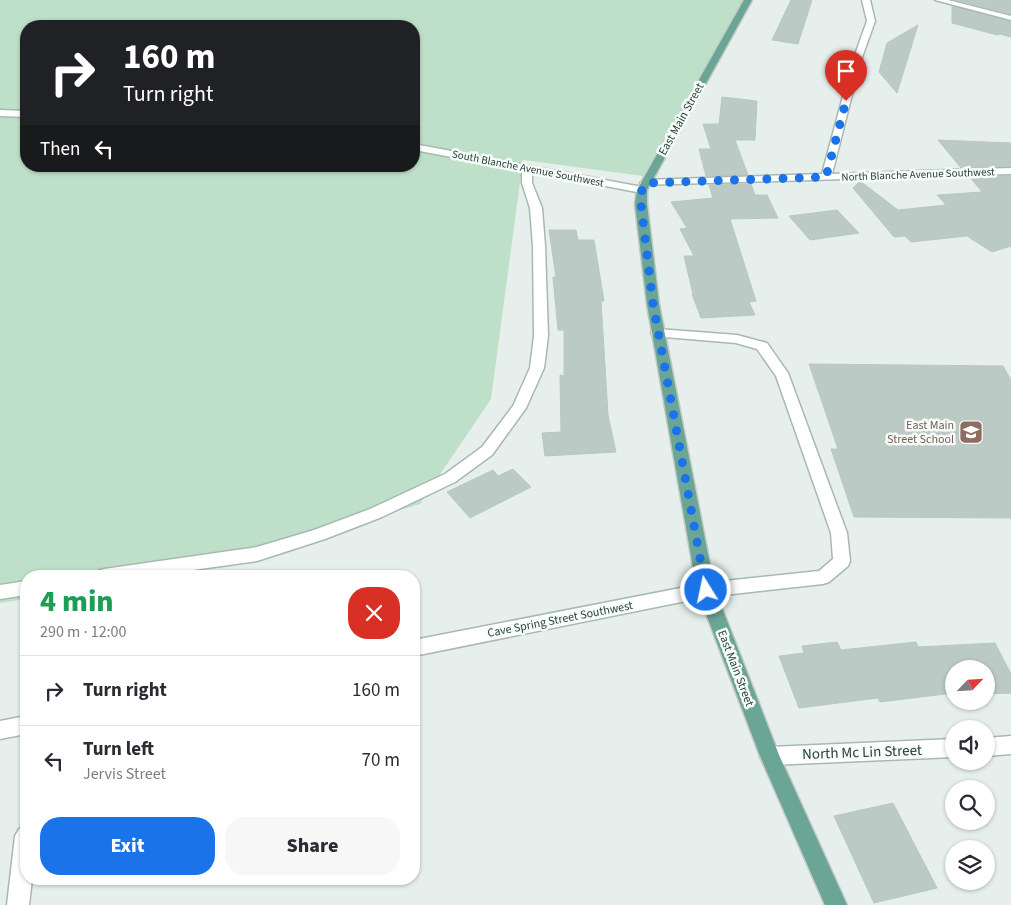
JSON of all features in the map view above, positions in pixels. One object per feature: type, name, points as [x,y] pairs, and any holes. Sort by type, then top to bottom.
[{"type":"main road","name":"East Main Street","points":[[748,0],[644,186],[641,204],[658,333],[706,590],[770,756],[836,905]]},
{"type":"street","points":[[826,177],[856,63],[871,21],[866,0]]},
{"type":"street","points":[[939,0],[1011,18]]},
{"type":"street","points":[[0,113],[20,114]]},
{"type":"street","name":"South Blanche Avenue Southwest","points":[[420,148],[527,169],[644,186]]},
{"type":"street","points":[[146,570],[257,554],[319,535],[376,513],[450,478],[487,451],[519,408],[537,368],[541,336],[539,246],[536,208],[527,183],[527,169]]},
{"type":"street","name":"North Blanche Avenue Southwest","points":[[644,186],[826,177],[1011,171]]},
{"type":"street","name":"Cave Spring Street Southwest","points":[[420,647],[706,590],[823,577],[842,561],[839,534],[783,376],[762,346],[737,339],[658,333]]},
{"type":"street","points":[[0,592],[20,589]]},
{"type":"street","points":[[0,730],[20,726]]},
{"type":"street","points":[[995,746],[1011,746]]},
{"type":"street","name":"North Mc Lin Street","points":[[770,756],[945,748]]},
{"type":"street","points":[[18,905],[20,885]]},
{"type":"green space","points":[[0,0],[744,0],[643,176],[523,160],[491,399],[420,504],[295,542],[171,570],[20,570],[20,600],[0,603]]},
{"type":"building","points":[[791,0],[812,0],[798,44],[772,40]]},
{"type":"building","points":[[956,0],[1011,0],[1011,14]]},
{"type":"building","points":[[952,6],[1011,22],[1011,37],[952,23]]},
{"type":"building","points":[[918,25],[897,93],[879,72],[887,43]]},
{"type":"building","points":[[722,97],[757,101],[755,140],[735,140],[748,175],[706,176],[699,149],[711,149],[703,124],[719,124]]},
{"type":"building","points":[[938,140],[1011,143],[1011,166],[961,168]]},
{"type":"building","points":[[1011,176],[1011,246],[992,252],[967,236],[911,242],[905,236],[894,237],[853,188],[860,181],[898,210],[946,205],[937,195],[982,192],[970,177]]},
{"type":"building","points":[[751,184],[755,195],[767,195],[778,218],[730,219],[756,301],[749,302],[755,315],[701,318],[692,294],[684,256],[694,256],[680,229],[687,228],[671,202],[713,198],[709,185]]},
{"type":"building","points":[[837,210],[859,233],[810,240],[789,216]]},
{"type":"building","points":[[549,230],[576,230],[578,240],[594,240],[604,301],[601,301],[608,415],[616,452],[545,456],[542,433],[561,432],[560,375],[564,376],[564,330],[558,330],[553,277],[556,277]]},
{"type":"building","name":"East Main Street School","points":[[809,364],[1003,366],[1011,380],[1011,518],[854,517],[831,449],[838,449]]},
{"type":"building","points":[[513,469],[531,487],[470,518],[447,492],[493,470],[498,476]]},
{"type":"building","points":[[837,642],[841,650],[916,642],[918,647],[995,643],[1011,674],[1011,693],[995,694],[995,660],[945,660],[945,694],[880,702],[878,698],[799,708],[779,656],[804,653],[802,646]]},
{"type":"building","points":[[893,803],[937,888],[874,903],[834,816]]},
{"type":"place","name":"East Main Street School","points":[[971,432]]},
{"type":"route","points":[[706,590],[653,304],[641,204],[642,190],[646,183],[826,177],[846,101]]}]
